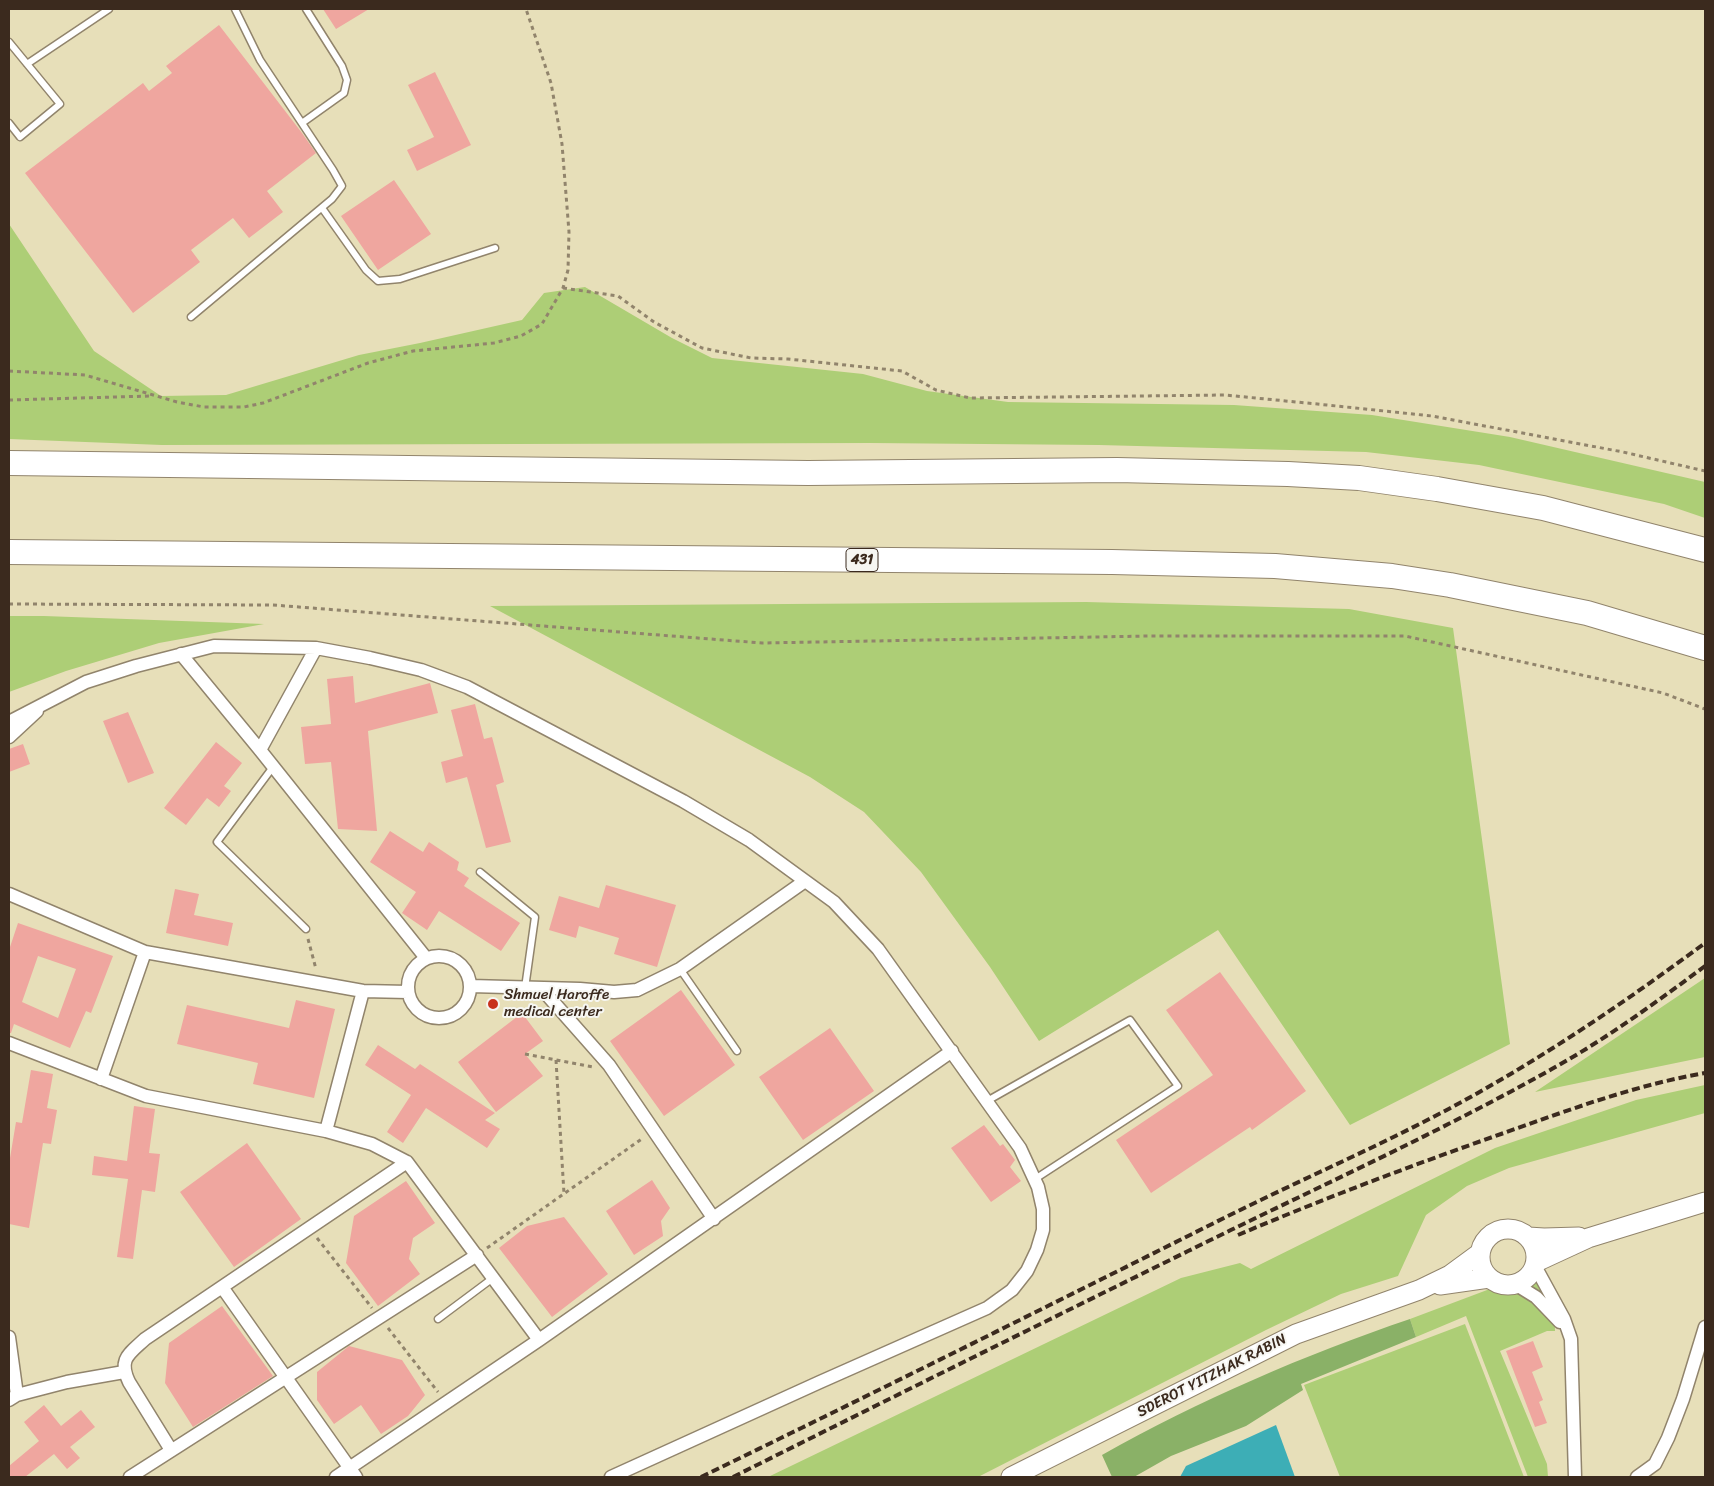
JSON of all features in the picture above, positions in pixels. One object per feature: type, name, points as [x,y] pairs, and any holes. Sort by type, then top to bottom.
[{"type":"highway","points":[[9,463],[808,473],[1117,470],[1288,474],[1359,478],[1437,489],[1543,508],[1705,550]]},
{"type":"highway","name":"431","points":[[9,552],[1092,562],[1275,566],[1392,576],[1468,588],[1587,612],[1705,648]]},
{"type":"main road","name":"SDEROT YITZHAK RABIN","points":[[1419,1290],[1454,1282],[1489,1278],[1497,1283],[1515,1284],[1524,1280],[1530,1274],[1535,1264],[1574,1244],[1605,1232],[1705,1202]]},
{"type":"main road","name":"SDEROT YITZHAK RABIN","points":[[1011,1477],[1296,1334],[1419,1290],[1450,1275],[1480,1254],[1483,1245],[1495,1232],[1503,1229],[1512,1229],[1528,1237],[1562,1238],[1605,1232]]},
{"type":"main road","points":[[1528,1237],[1535,1248],[1535,1264]]},
{"type":"main road","points":[[1480,1254],[1484,1271],[1489,1278]]},
{"type":"street","points":[[9,722],[86,682],[136,666],[214,646],[316,648],[421,670],[467,687],[683,802],[749,840],[834,902],[878,949],[1020,1148],[1035,1179],[1043,1209],[1043,1230],[1037,1250],[1027,1271],[1012,1290],[987,1308],[611,1477]]},
{"type":"street","points":[[260,750],[316,648]]},
{"type":"street","points":[[181,654],[426,958]]},
{"type":"street","points":[[9,737],[44,704]]},
{"type":"street","points":[[471,986],[580,989],[614,992],[637,990],[680,969],[805,881]]},
{"type":"street","points":[[9,894],[145,952],[363,991],[408,992]]},
{"type":"street","points":[[101,1079],[145,952]]},
{"type":"street","points":[[435,956],[445,956],[463,966],[469,976],[471,986],[464,1006],[457,1013],[447,1017],[436,1018],[426,1016],[417,1010],[408,992],[411,972],[417,964],[426,958],[435,956]]},
{"type":"street","points":[[541,988],[613,1072],[714,1219]]},
{"type":"street","points":[[326,1131],[363,991]]},
{"type":"street","points":[[9,1043],[146,1096],[326,1131],[372,1144],[407,1162],[539,1340]]},
{"type":"street","points":[[336,1477],[353,1472],[952,1051]]},
{"type":"street","points":[[171,1450],[124,1372],[126,1357],[144,1339],[407,1162]]},
{"type":"street","points":[[130,1477],[477,1255]]},
{"type":"street","points":[[1535,1264],[1564,1318],[1571,1339],[1574,1477]]},
{"type":"street","points":[[1515,1284],[1536,1297],[1547,1307],[1571,1339]]},
{"type":"street","points":[[222,1288],[353,1472]]},
{"type":"street","points":[[1637,1477],[1655,1464],[1668,1438],[1683,1399],[1705,1327]]},
{"type":"street","points":[[9,1337],[13,1398],[68,1382],[124,1372]]},
{"type":"lane","points":[[26,64],[109,9]]},
{"type":"lane","points":[[191,317],[322,208],[342,186],[260,60],[236,11],[244,9]]},
{"type":"lane","points":[[302,123],[344,93],[347,80],[342,66],[306,9]]},
{"type":"lane","points":[[9,42],[60,104],[20,137],[9,123]]},
{"type":"lane","points":[[322,208],[366,270],[378,281],[400,279],[496,248]]},
{"type":"lane","points":[[273,767],[217,842],[306,929]]},
{"type":"lane","points":[[480,872],[535,917],[526,988]]},
{"type":"lane","points":[[680,969],[737,1050]]},
{"type":"lane","points":[[987,1101],[1130,1020],[1178,1086],[1035,1179]]},
{"type":"lane","points":[[438,1319],[493,1278]]},
{"type":"path","points":[[9,371],[85,375],[177,402],[204,406],[244,407],[263,403],[368,363],[413,351],[494,343],[521,336],[542,324],[563,288],[568,270],[569,232],[562,144],[551,83],[526,9]]},
{"type":"path","points":[[563,288],[618,296],[654,322],[702,348],[751,358],[788,359],[902,371],[936,390],[970,398],[1225,395],[1326,405],[1432,416],[1623,452],[1705,471]]},
{"type":"path","points":[[9,400],[154,396]]},
{"type":"path","points":[[9,604],[273,605],[762,643],[1150,636],[1405,636],[1663,693],[1705,710]]},
{"type":"path","points":[[306,929],[319,983]]},
{"type":"path","points":[[525,1054],[613,1072]]},
{"type":"path","points":[[556,1060],[564,1194]]},
{"type":"path","points":[[477,1255],[654,1131]]},
{"type":"green space","points":[[9,224],[94,351],[161,396],[226,395],[359,355],[522,320],[544,293],[585,287],[672,338],[712,358],[863,374],[927,391],[1008,402],[1234,405],[1372,415],[1510,437],[1705,482],[1705,518],[1664,504],[1479,465],[1366,452],[1099,445],[870,443],[162,445],[9,439]]},
{"type":"green space","points":[[1086,602],[1349,609],[1453,628],[1510,1044],[1350,1125],[1218,930],[1039,1041],[990,967],[921,872],[864,812],[810,777],[490,606]]},
{"type":"green space","points":[[9,616],[264,624],[159,643],[66,671],[9,692]]},
{"type":"green space","points":[[1705,978],[1705,1057],[1535,1092]]},
{"type":"green space","points":[[1705,1085],[1705,1113],[1509,1168],[1467,1186],[1426,1215],[1398,1276],[1341,1294],[1266,1330],[978,1477],[768,1477],[1181,1278],[1240,1263],[1251,1269],[1495,1148],[1636,1100]]},
{"type":"green space","points":[[1543,1269],[1554,1305],[1555,1331],[1547,1331],[1500,1351],[1547,1464],[1548,1477],[1528,1477],[1466,1316],[1416,1337],[1410,1319]]},
{"type":"green space","points":[[1410,1319],[1416,1337],[1301,1384],[1303,1390],[1246,1426],[1171,1456],[1134,1477],[1112,1477],[1102,1455],[1139,1435],[1215,1397],[1292,1363]]},
{"type":"green space","points":[[1465,1324],[1524,1477],[1340,1477],[1304,1385]]},
{"type":"water","points":[[1276,1425],[1295,1477],[1180,1477],[1186,1466]]},
{"type":"building","points":[[323,9],[369,9],[336,29]]},
{"type":"building","points":[[219,25],[316,153],[267,191],[283,212],[249,238],[233,218],[191,250],[200,262],[133,313],[25,173],[143,83],[149,91],[172,73],[166,66]]},
{"type":"building","points":[[435,72],[471,145],[417,171],[407,150],[434,137],[408,85]]},
{"type":"building","points":[[394,180],[431,234],[378,270],[341,216]]},
{"type":"building","points":[[353,676],[355,703],[430,683],[438,713],[368,731],[377,831],[338,829],[331,762],[305,764],[301,727],[331,724],[327,679]]},
{"type":"building","points":[[475,704],[484,739],[492,737],[504,782],[496,785],[511,842],[486,848],[467,777],[446,783],[441,762],[463,756],[451,710]]},
{"type":"building","points":[[128,712],[154,773],[128,783],[103,721]]},
{"type":"building","points":[[216,742],[242,763],[224,786],[231,791],[219,807],[207,798],[186,825],[164,808]]},
{"type":"building","points":[[23,744],[30,764],[9,772],[9,749]]},
{"type":"building","points":[[390,831],[423,852],[429,842],[459,862],[457,870],[469,878],[464,886],[520,923],[501,951],[439,911],[427,930],[402,913],[416,892],[370,862]]},
{"type":"building","points":[[606,885],[676,905],[657,967],[614,954],[619,938],[579,926],[576,938],[549,930],[559,896],[599,908]]},
{"type":"building","points":[[175,889],[199,894],[194,915],[233,923],[228,946],[166,933]]},
{"type":"building","points":[[18,923],[113,956],[91,1013],[86,1011],[70,1048],[14,1024],[11,1033],[9,1033],[9,950]],"holes":[[[38,956],[76,969],[58,1018],[22,1002]]]},
{"type":"building","points":[[1220,972],[1306,1091],[1252,1130],[1250,1127],[1151,1193],[1116,1140],[1213,1075],[1166,1010]]},
{"type":"building","points":[[681,990],[735,1065],[664,1116],[610,1041]]},
{"type":"building","points":[[296,1000],[335,1009],[314,1098],[253,1084],[258,1063],[177,1044],[187,1005],[289,1028]]},
{"type":"building","points":[[522,1013],[543,1041],[525,1054],[543,1076],[496,1112],[458,1062]]},
{"type":"building","points":[[830,1028],[874,1091],[803,1140],[759,1077]]},
{"type":"building","points":[[378,1045],[415,1069],[420,1064],[495,1113],[485,1120],[500,1129],[487,1148],[426,1108],[403,1143],[387,1132],[411,1095],[365,1065]]},
{"type":"building","points":[[31,1070],[53,1074],[47,1108],[57,1110],[51,1144],[43,1143],[29,1228],[9,1224],[9,1164],[16,1122],[22,1123]]},
{"type":"building","points":[[134,1106],[155,1109],[149,1153],[160,1154],[155,1192],[142,1190],[133,1259],[117,1257],[128,1179],[92,1175],[94,1156],[127,1161]]},
{"type":"building","points":[[984,1125],[1000,1146],[1003,1144],[1015,1160],[1010,1167],[1021,1181],[991,1202],[951,1148]]},
{"type":"building","points":[[247,1143],[301,1219],[234,1267],[180,1192]]},
{"type":"building","points":[[652,1180],[670,1208],[661,1221],[663,1236],[634,1255],[606,1211]]},
{"type":"building","points":[[406,1181],[435,1223],[413,1238],[409,1259],[420,1274],[378,1306],[346,1263],[354,1216]]},
{"type":"building","points":[[564,1217],[608,1274],[552,1317],[499,1248],[527,1226]]},
{"type":"building","points":[[222,1306],[273,1376],[193,1427],[165,1383],[169,1343]]},
{"type":"building","points":[[1533,1341],[1543,1367],[1532,1372],[1543,1400],[1539,1402],[1547,1423],[1535,1427],[1506,1351]]},
{"type":"building","points":[[349,1346],[402,1360],[425,1395],[408,1416],[381,1434],[361,1405],[334,1424],[317,1400],[317,1372]]},
{"type":"building","points":[[44,1405],[61,1426],[81,1410],[95,1427],[70,1447],[80,1458],[67,1469],[54,1454],[25,1477],[9,1477],[9,1466],[39,1441],[24,1422]]},
{"type":"railway","points":[[701,1477],[1224,1218],[1445,1111],[1506,1077],[1564,1041],[1622,1003],[1705,943]]},
{"type":"railway","points":[[733,1477],[1233,1229],[1397,1150],[1519,1087],[1597,1042],[1705,966]]},
{"type":"railway","points":[[1238,1235],[1369,1182],[1552,1116],[1628,1091],[1705,1073]]},
{"type":"place","name":"Shmuel Haroffe medical center","points":[[493,1004]]}]
